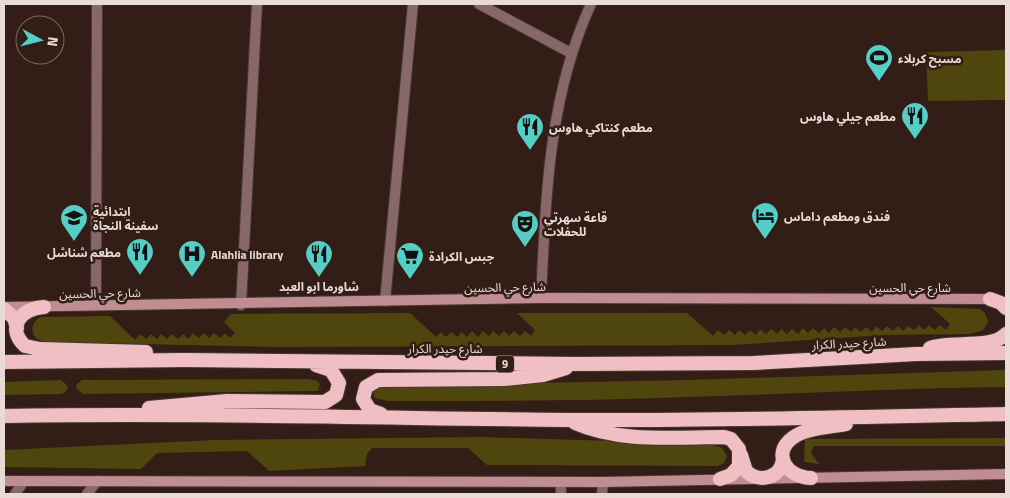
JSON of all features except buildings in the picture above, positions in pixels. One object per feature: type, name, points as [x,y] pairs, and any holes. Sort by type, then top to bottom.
[{"type":"highway","points":[[990,299],[1001,303],[1006,308]]},
{"type":"highway","points":[[17,328],[21,316],[26,311],[44,306]]},
{"type":"highway","points":[[4,308],[14,318],[21,342],[31,348],[150,352],[166,354],[185,360]]},
{"type":"highway","points":[[916,354],[944,344],[993,342],[1006,334]]},
{"type":"highway","name":"شارع حيدر الكرار","points":[[4,362],[185,360],[573,364],[753,363],[916,354],[1006,353]]},
{"type":"highway","points":[[121,415],[141,409],[196,402],[325,402],[331,399],[338,390],[339,383],[335,373],[324,367],[301,362]]},
{"type":"highway","points":[[388,416],[376,413],[365,405],[364,393],[371,382],[378,380],[528,377],[558,371],[573,364]]},
{"type":"highway","points":[[4,416],[388,416],[567,420],[1006,414]]},
{"type":"highway","points":[[4,421],[19,416]]},
{"type":"highway","points":[[567,420],[597,430],[629,435],[724,437],[736,443],[746,471],[761,478],[772,476],[777,472],[788,443],[799,434],[873,417]]},
{"type":"highway","points":[[720,479],[736,472],[741,455]]},
{"type":"highway","points":[[783,458],[787,469],[792,474],[811,478]]},
{"type":"main road","name":"شارع حي الحسين","points":[[4,308],[96,304],[241,305],[541,298],[1006,299]]},
{"type":"main road","points":[[4,482],[603,482],[1006,474]]},
{"type":"street","points":[[96,4],[96,304]]},
{"type":"street","points":[[241,305],[257,4]]},
{"type":"street","points":[[384,301],[413,4]]},
{"type":"street","points":[[479,4],[571,53]]},
{"type":"street","points":[[541,298],[547,180],[552,133],[571,53],[591,4]]},
{"type":"street","points":[[15,494],[24,481]]},
{"type":"street","points":[[87,494],[97,481]]},
{"type":"street","points":[[561,494],[562,482]]},
{"type":"street","points":[[602,494],[603,482]]},
{"type":"shaded area","points":[[1006,50],[1006,100],[928,101],[926,52]]},
{"type":"shaded area","points":[[931,307],[980,309],[985,313],[988,322],[983,330],[971,334],[886,335],[732,345],[278,347],[46,342],[37,339],[32,328],[41,317],[110,316],[135,340],[140,334],[146,339],[151,334],[157,339],[161,334],[167,339],[172,334],[178,339],[183,334],[188,339],[193,333],[199,338],[204,333],[209,338],[214,333],[220,338],[225,333],[230,338],[235,333],[224,322],[231,314],[410,313],[436,337],[441,332],[446,337],[451,332],[457,337],[462,332],[467,337],[472,331],[478,337],[483,331],[489,336],[493,331],[499,336],[504,331],[509,336],[514,331],[520,336],[525,331],[531,336],[535,330],[517,313],[687,313],[713,336],[718,330],[724,335],[729,330],[735,335],[739,330],[745,335],[750,330],[756,335],[760,329],[766,334],[771,329],[777,334],[782,329],[787,334],[792,329],[798,334],[803,328],[808,333],[813,328],[819,333],[824,328],[829,333],[834,327],[840,332],[845,327],[851,332],[855,327],[861,332],[866,327],[872,332],[876,326],[882,331],[887,326],[893,331],[898,326],[903,331],[908,326],[914,330],[919,325],[924,330],[929,325],[935,330],[940,325],[946,330],[950,324]]},
{"type":"shaded area","points":[[1006,370],[1006,387],[538,401],[388,401],[375,398],[373,393],[377,386],[688,380]]},
{"type":"shaded area","points":[[309,379],[320,384],[318,391],[83,394],[76,388],[77,384],[82,380]]},
{"type":"shaded area","points":[[61,380],[68,386],[66,392],[61,394],[4,395],[4,382]]},
{"type":"shaded area","points":[[481,437],[710,444],[722,448],[727,456],[724,463],[718,466],[487,465],[468,448],[372,448],[367,454],[365,466],[269,471],[247,451],[157,453],[141,469],[4,467],[4,450],[215,440]]},
{"type":"shaded area","points":[[1006,438],[1006,446],[814,446],[811,453],[819,464],[804,462],[805,439]]},
{"type":"place","name":"مسبح كربلاء","points":[[879,82]]},
{"type":"place","name":"مطعم جيلي هاوس","points":[[915,140]]},
{"type":"place","name":"مطعم كنتاكي هاوس","points":[[530,151]]},
{"type":"place","name":"فندق ومطعم داماس","points":[[765,240]]},
{"type":"place","name":"ابتدائية سفينة النجاة","points":[[74,242]]},
{"type":"place","name":"قاعة سهرتي للحفلات","points":[[525,248]]},
{"type":"place","name":"مطعم شناشل","points":[[140,276]]},
{"type":"place","name":"Alahlia library","points":[[192,278]]},
{"type":"place","name":"شاورما ابو العبد","points":[[319,278]]},
{"type":"place","name":"جبس الكرادة","points":[[410,280]]}]
